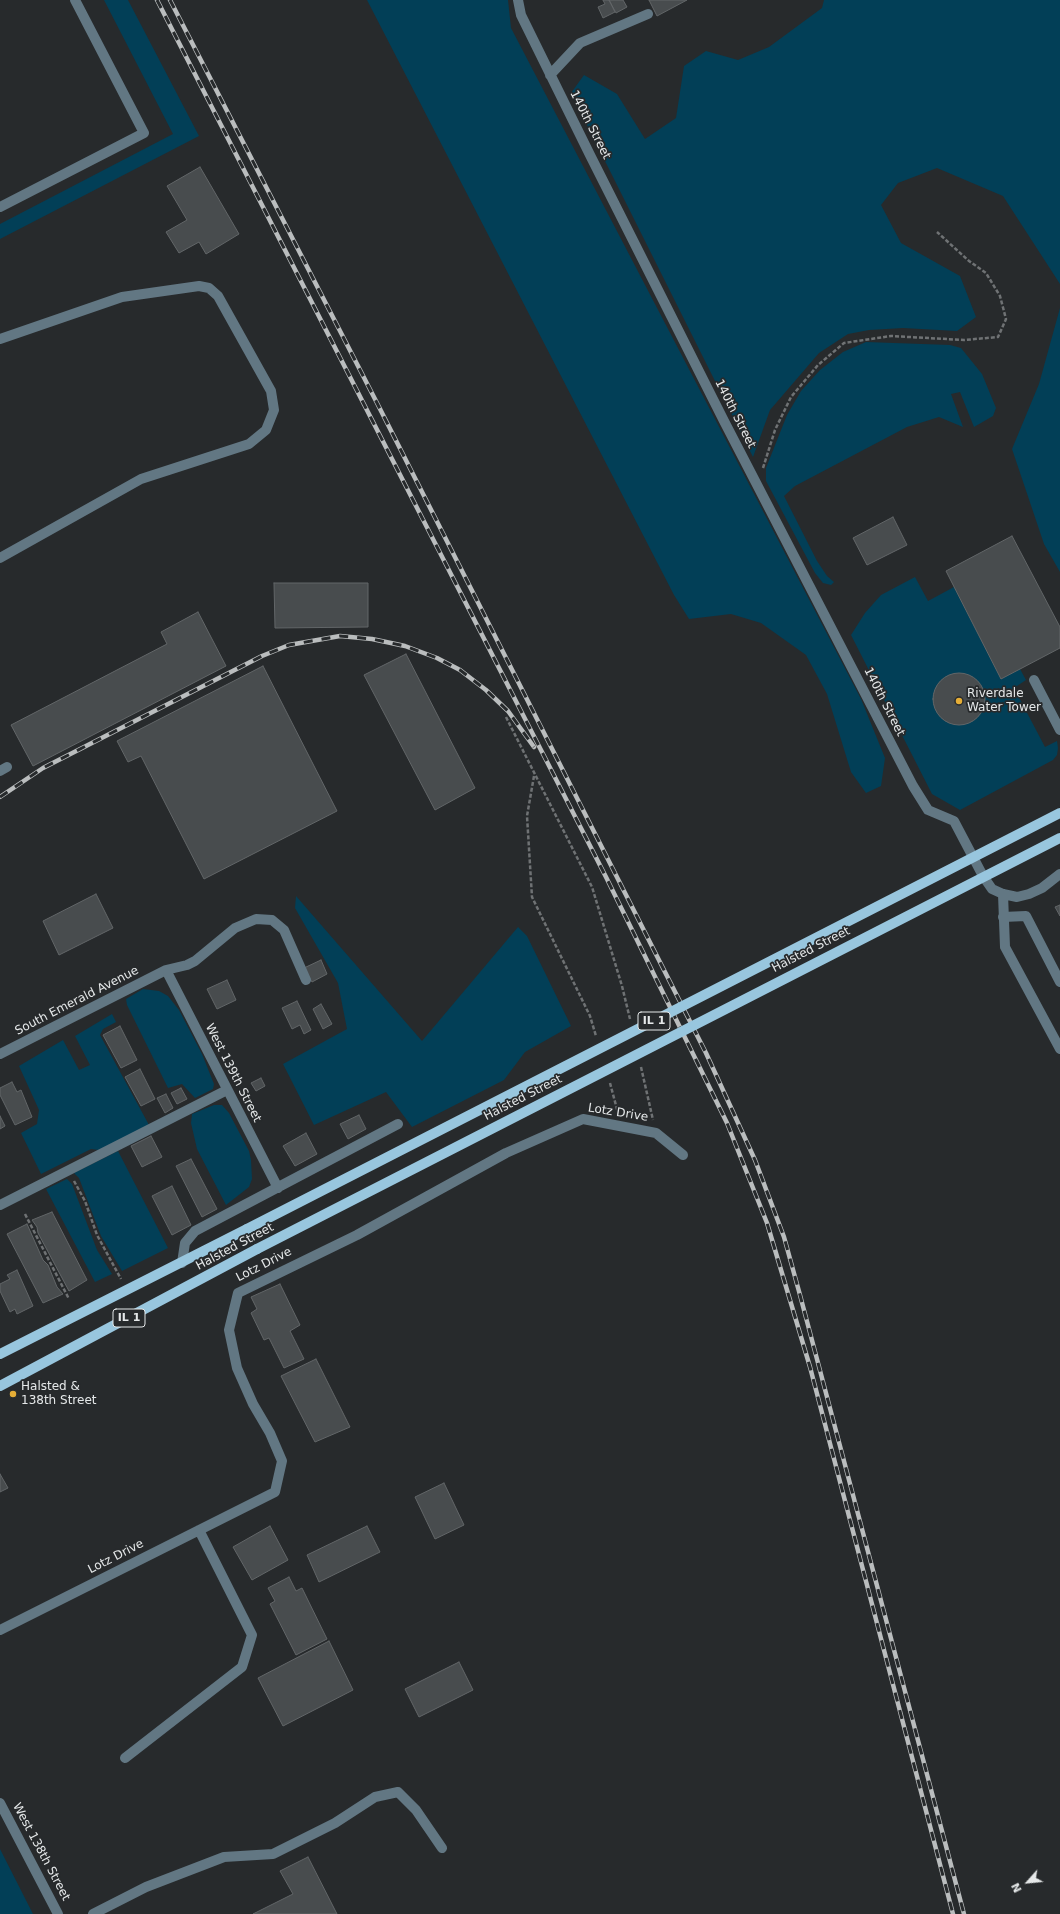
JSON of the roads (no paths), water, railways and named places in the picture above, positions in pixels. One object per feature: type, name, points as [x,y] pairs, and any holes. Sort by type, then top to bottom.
[{"type":"main road","name":"Halsted Street","points":[[0,1354],[182,1263],[1060,813]]},
{"type":"main road","name":"Halsted Street","points":[[0,1386],[257,1249],[1060,838]]},
{"type":"street","points":[[0,207],[144,133],[74,0]]},
{"type":"street","name":"140th Street","points":[[518,0],[521,15],[550,75],[757,486],[912,786],[928,810],[954,821],[983,876],[992,889],[1003,894]]},
{"type":"street","points":[[550,75],[580,43],[648,14]]},
{"type":"street","points":[[0,339],[122,297],[199,286],[208,288],[218,296],[271,391],[274,410],[266,430],[249,444],[141,479],[0,558]]},
{"type":"street","points":[[1034,680],[1060,730]]},
{"type":"street","points":[[1060,874],[1042,888],[1029,894],[1017,897],[1003,894],[1005,947],[1060,1049]]},
{"type":"street","points":[[1004,917],[1026,916],[1060,982]]},
{"type":"street","name":"South Emerald Avenue","points":[[0,1054],[166,970],[187,965],[195,961],[235,928],[248,921],[269,919],[279,924],[284,930],[306,980]]},
{"type":"street","name":"West 139th Street","points":[[166,970],[278,1188]]},
{"type":"street","points":[[0,1205],[227,1090]]},
{"type":"street","name":"Lotz Drive","points":[[0,1630],[275,1492],[282,1462],[270,1433],[253,1404],[237,1368],[229,1330],[238,1293],[357,1235],[506,1154],[583,1119],[656,1133],[683,1155]]},
{"type":"street","name":"Halsted Street","points":[[182,1263],[184,1243],[195,1231],[398,1124]]},
{"type":"street","points":[[125,1758],[242,1667],[252,1635],[199,1530]]},
{"type":"street","points":[[93,1914],[146,1887],[224,1857],[272,1854],[335,1823],[375,1797],[398,1792],[416,1810],[442,1848]]},
{"type":"street","name":"West 138th Street","points":[[0,1803],[58,1914]]},
{"type":"railway","points":[[157,0],[606,877],[727,1123],[767,1223],[810,1367],[953,1914]]},
{"type":"railway","points":[[170,0],[376,401],[706,1053],[755,1160],[784,1237],[964,1914]]},
{"type":"railway","points":[[0,797],[43,768],[262,656],[289,645],[340,636],[372,639],[405,646],[437,658],[460,670],[486,690],[508,711],[534,747]]},
{"type":"place","name":"Riverdale Water Tower","points":[[959,701]]},
{"type":"place","name":"Halsted & 138th Street","points":[[13,1394]]}]
